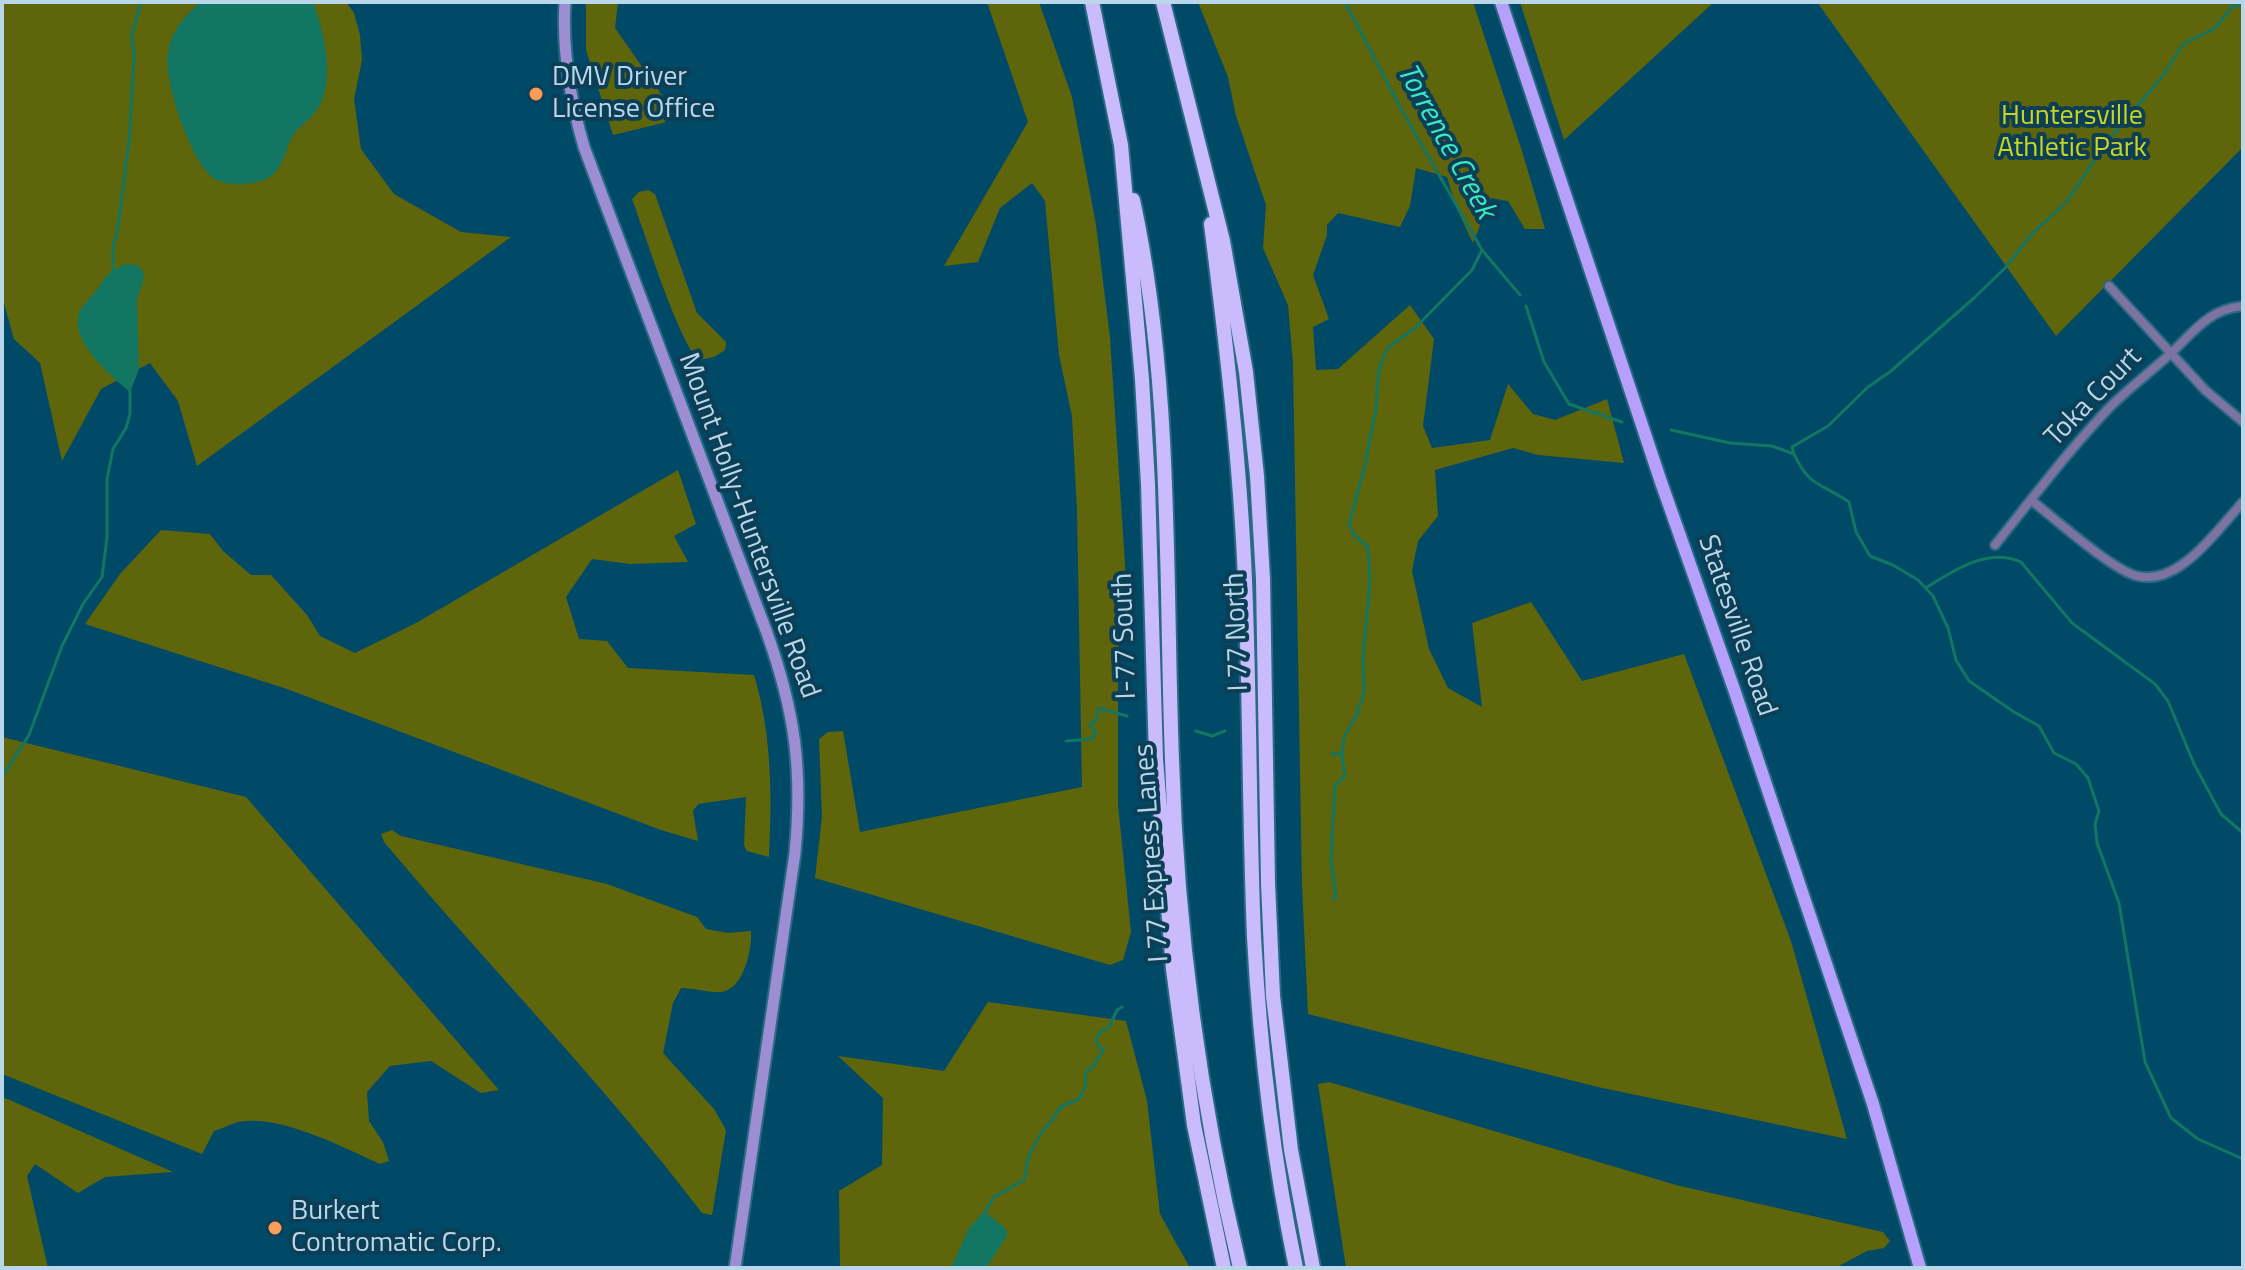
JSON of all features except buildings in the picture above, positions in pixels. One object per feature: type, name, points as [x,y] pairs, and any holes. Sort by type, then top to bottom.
[{"type":"highway","name":"I-77 South","points":[[1092,2],[1121,145],[1146,431],[1157,773],[1169,930],[1185,1073],[1224,1268]]},
{"type":"highway","name":"I 77 North","points":[[1163,2],[1232,279],[1252,424],[1263,579],[1273,996],[1291,1150],[1313,1268]]},
{"type":"highway","name":"I 77 Express Lanes","points":[[1121,145],[1146,273],[1158,378],[1173,798],[1184,954],[1206,1110],[1240,1268]]},
{"type":"highway","points":[[1204,168],[1234,426],[1242,529],[1258,997],[1270,1114],[1294,1264]]},
{"type":"main road","name":"Mount Holly-Huntersville Road","points":[[565,2],[567,78],[584,147],[767,633],[784,686],[796,739],[799,792],[795,853],[735,1268]]},
{"type":"main road","name":"Statesville Road","points":[[1501,2],[1845,1019],[1920,1268]]},
{"type":"street","points":[[2109,286],[2205,390],[2243,422]]},
{"type":"street","name":"Toka Court","points":[[1995,545],[2109,409],[2201,322],[2227,307],[2243,306]]},
{"type":"street","points":[[2031,500],[2113,563],[2128,573],[2146,577],[2166,574],[2183,564],[2243,502]]},
{"type":"green space","points":[[2,2],[346,2],[354,13],[360,35],[362,60],[354,99],[361,149],[394,194],[461,232],[511,237],[197,466],[178,401],[150,363],[101,389],[62,461],[40,363],[14,339],[2,296]]},
{"type":"green space","points":[[586,2],[618,2],[615,28],[675,114],[663,123],[613,135],[586,50]]},
{"type":"green space","points":[[987,2],[1039,2],[1072,97],[1096,225],[1110,338],[1126,579],[1118,652],[1118,805],[1131,932],[1123,960],[1110,965],[815,878],[822,817],[819,739],[828,732],[843,731],[860,832],[1082,787],[1077,510],[1072,416],[1059,355],[1045,201],[1032,183],[1000,208],[978,262],[944,266],[1028,122]]},
{"type":"green space","points":[[1198,2],[1473,2],[1545,229],[1525,229],[1508,201],[1491,198],[1473,243],[1456,207],[1447,177],[1416,168],[1410,206],[1400,227],[1338,213],[1327,225],[1327,235],[1313,275],[1329,319],[1313,327],[1316,370],[1338,369],[1410,305],[1434,339],[1423,426],[1432,448],[1490,440],[1508,384],[1533,414],[1555,420],[1607,399],[1624,463],[1538,455],[1513,448],[1435,470],[1438,516],[1418,541],[1412,571],[1429,649],[1448,688],[1482,707],[1472,623],[1531,602],[1582,681],[1684,654],[1791,941],[1847,1139],[1598,1087],[1308,1014],[1302,885],[1293,363],[1288,305],[1263,248],[1266,205],[1236,116],[1228,77]]},
{"type":"green space","points":[[1520,2],[1714,2],[1564,140]]},
{"type":"green space","name":"Huntersville Athletic Park","points":[[1817,2],[2243,2],[2243,147],[2056,336]]},
{"type":"green space","points":[[648,190],[655,194],[697,313],[726,342],[725,350],[714,357],[699,360],[672,310],[632,199],[639,192]]},
{"type":"green space","points":[[678,470],[696,524],[674,536],[688,562],[630,564],[592,559],[566,597],[579,639],[607,641],[628,668],[754,675],[764,720],[769,766],[769,857],[747,851],[744,845],[746,797],[698,804],[693,811],[698,841],[661,830],[287,689],[85,624],[120,574],[161,530],[210,534],[223,551],[251,575],[271,575],[307,615],[320,636],[355,653],[416,623]]},
{"type":"green space","points":[[2,737],[246,797],[499,1090],[481,1093],[431,1061],[390,1066],[367,1092],[369,1121],[383,1142],[389,1161],[380,1164],[291,1127],[255,1121],[238,1122],[214,1131],[202,1154],[2,1074]]},
{"type":"green space","points":[[392,830],[401,836],[607,884],[697,917],[706,929],[728,933],[751,931],[745,968],[736,984],[721,992],[681,988],[673,1003],[663,1053],[714,1109],[726,1130],[712,1215],[702,1213],[586,1071],[384,842],[381,834]]},
{"type":"green space","points":[[988,1002],[1126,1021],[1147,1101],[1160,1214],[1190,1268],[840,1268],[839,1191],[882,1165],[883,1098],[838,1056],[944,1071]]},
{"type":"green space","points":[[1329,1082],[1676,1185],[1883,1232],[1890,1241],[1884,1248],[1867,1251],[1835,1268],[1346,1268],[1318,1084]]},
{"type":"green space","points":[[2,1097],[173,1172],[105,1177],[78,1193],[35,1164],[27,1176],[48,1268],[2,1268]]},
{"type":"shaded area","points":[[200,2],[313,2],[326,56],[323,97],[314,114],[293,136],[279,167],[264,180],[232,184],[212,177],[195,154],[180,118],[170,81],[168,53],[175,31]]},
{"type":"shaded area","points":[[127,264],[137,265],[143,271],[144,278],[137,299],[139,369],[130,392],[95,359],[81,338],[78,327],[83,306],[108,275]]},
{"type":"shaded area","points":[[984,1211],[1006,1229],[1007,1236],[986,1268],[951,1268],[968,1230]]},
{"type":"waterway","points":[[113,270],[113,247],[129,142],[134,56],[132,34],[141,2]]},
{"type":"waterway","name":"Torrence Creek","points":[[1345,2],[1399,105],[1482,250],[1520,295]]},
{"type":"waterway","points":[[1794,454],[1792,447],[1828,426],[1868,387],[1891,371],[2006,267],[2031,235],[2068,200],[2108,140],[2162,77],[2184,43],[2214,29],[2233,6],[2243,5]]},
{"type":"waterway","points":[[1333,900],[1336,896],[1331,859],[1335,786],[1345,776],[1342,755],[1344,737],[1357,714],[1364,692],[1363,658],[1370,580],[1368,547],[1354,535],[1349,524],[1376,409],[1378,374],[1390,346],[1415,328],[1472,270],[1482,250]]},
{"type":"waterway","name":"Torrence Creek","points":[[1526,306],[1544,362],[1569,404],[1622,422]]},
{"type":"waterway","points":[[2,777],[29,735],[62,646],[83,604],[102,577],[107,538],[107,479],[113,449],[126,428],[130,414],[130,390]]},
{"type":"waterway","points":[[1671,430],[1730,443],[1772,446],[1794,454],[1811,479],[1849,502],[1856,532],[1870,556],[1918,580],[1933,596],[1948,628],[1956,660],[1969,681],[2039,726],[2054,753],[2076,764],[2088,778],[2099,811],[2095,824],[2097,843],[2119,903],[2145,1062],[2171,1118],[2198,1139],[2243,1159]]},
{"type":"waterway","name":"Torrence Creek","points":[[1927,587],[1972,562],[1997,557],[2021,562],[2072,623],[2155,684],[2168,701],[2194,764],[2221,814],[2243,833]]},
{"type":"waterway","points":[[1066,741],[1092,739],[1096,733],[1090,725],[1096,720],[1099,708],[1127,716]]},
{"type":"waterway","points":[[1196,731],[1212,736],[1225,731]]},
{"type":"waterway","points":[[1332,753],[1342,755]]},
{"type":"waterway","points":[[983,1215],[994,1197],[1024,1180],[1029,1155],[1040,1135],[1062,1106],[1079,1099],[1085,1087],[1086,1072],[1104,1049],[1098,1046],[1096,1038],[1109,1027],[1117,1010],[1122,1007]]},
{"type":"place","name":"DMV Driver License Office","points":[[536,94]]},
{"type":"place","name":"Burkert Contromatic Corp.","points":[[275,1228]]}]
